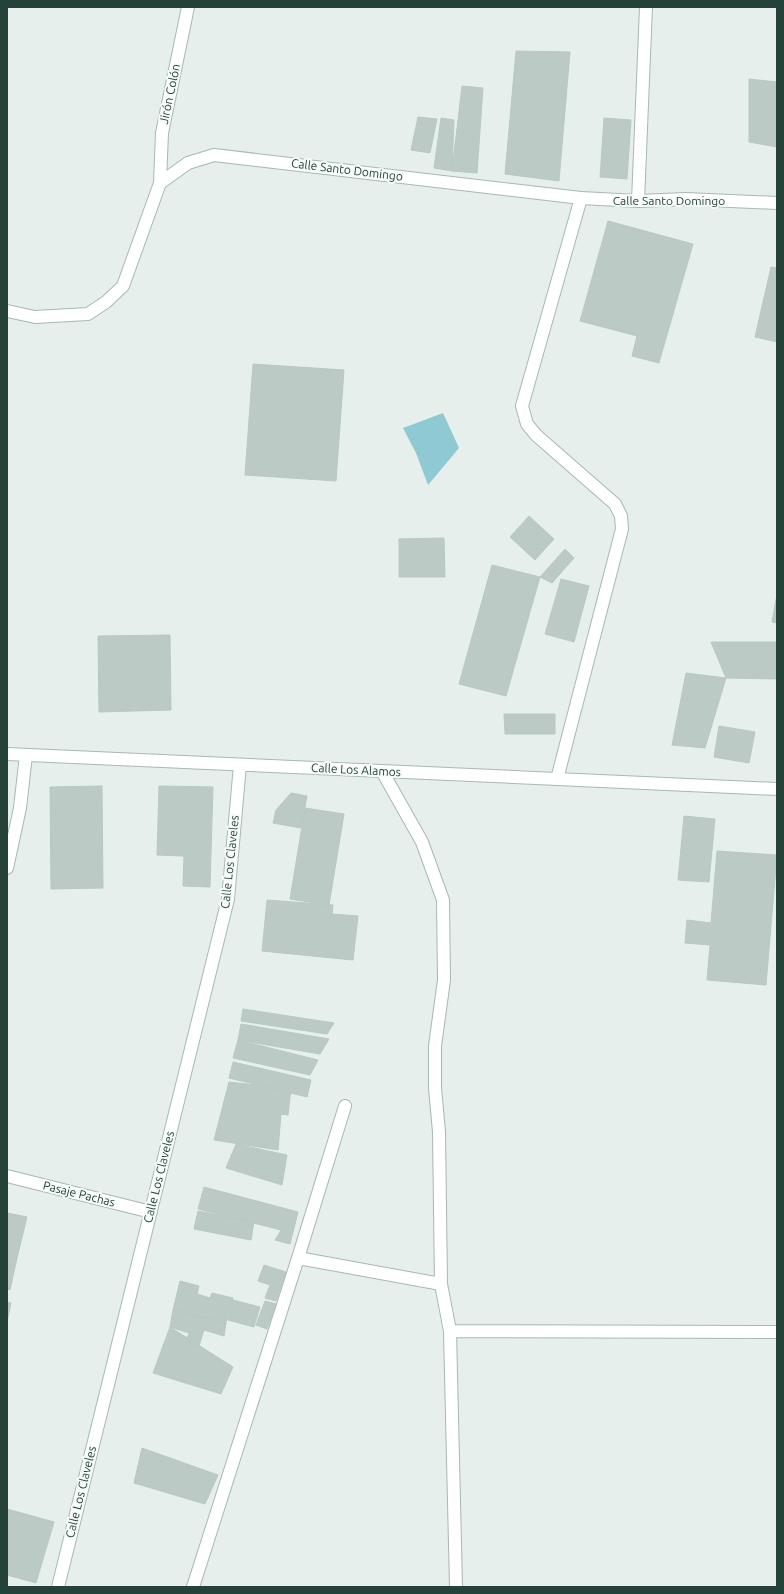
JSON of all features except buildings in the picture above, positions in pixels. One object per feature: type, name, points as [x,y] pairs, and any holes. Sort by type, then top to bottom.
[{"type":"street","name":"Jirón Colón","points":[[160,183],[162,133],[188,7]]},
{"type":"street","points":[[638,201],[646,7]]},
{"type":"street","name":"Calle Santo Domingo","points":[[160,183],[188,163],[214,155],[581,198],[638,201],[686,199],[777,203]]},
{"type":"street","points":[[7,311],[35,318],[88,314],[106,302],[123,286],[160,183]]},
{"type":"street","points":[[557,779],[622,529],[621,516],[615,504],[536,435],[527,424],[522,406],[581,198]]},
{"type":"street","name":"Calle Los Alamos","points":[[7,754],[777,789]]},
{"type":"street","points":[[7,868],[20,808],[26,755]]},
{"type":"street","name":"Calle Los Claveles","points":[[58,1587],[228,899],[240,765]]},
{"type":"street","points":[[382,771],[422,842],[443,900],[444,980],[435,1046],[435,1088],[439,1132],[441,1284],[450,1331],[456,1587]]},
{"type":"street","points":[[193,1587],[345,1106]]},
{"type":"street","name":"Pasaje Pachas","points":[[7,1176],[150,1212]]},
{"type":"street","points":[[298,1258],[441,1284]]},
{"type":"street","points":[[450,1331],[777,1332]]},
{"type":"water","points":[[443,413],[459,448],[428,485],[416,453],[403,428]]}]
